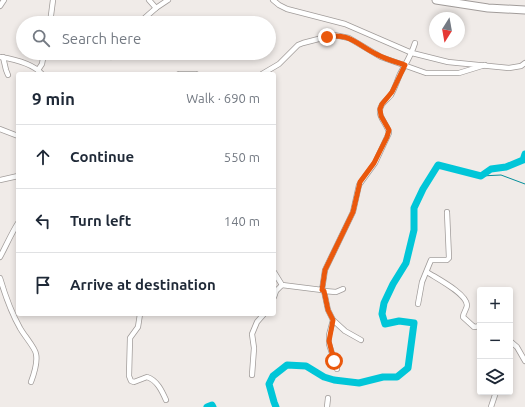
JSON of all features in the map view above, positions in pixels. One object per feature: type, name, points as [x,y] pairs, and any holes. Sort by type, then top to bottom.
[{"type":"highway","points":[[436,0],[488,8],[525,10]]},
{"type":"street","points":[[0,6],[4,0]]},
{"type":"street","points":[[51,16],[53,0]]},
{"type":"street","points":[[149,0],[156,8]]},
{"type":"street","points":[[147,16],[168,0]]},
{"type":"street","points":[[273,0],[287,9],[345,24],[412,53],[448,62],[509,68],[521,66],[525,63]]},
{"type":"street","points":[[265,72],[279,64],[298,45],[334,35],[349,38],[376,54],[419,71],[439,74],[464,72],[486,65]]},
{"type":"street","points":[[361,340],[347,333],[333,320],[328,310],[323,290],[325,270],[353,212],[360,182],[374,163],[389,133],[381,116],[380,109],[382,104],[392,92],[412,53],[415,43]]},
{"type":"street","points":[[1,57],[27,65],[40,72],[43,60]]},
{"type":"street","points":[[1,57],[8,75]]},
{"type":"street","points":[[0,129],[16,135]]},
{"type":"street","points":[[0,180],[16,176]]},
{"type":"street","points":[[418,304],[422,282],[431,260],[448,260],[449,258],[446,212]]},
{"type":"street","points":[[0,257],[16,226]]},
{"type":"street","points":[[427,272],[445,283],[464,299],[467,306],[463,317],[474,327],[477,326]]},
{"type":"street","points":[[276,276],[282,286]]},
{"type":"street","points":[[0,278],[12,312],[30,345],[36,351],[37,359],[31,382]]},
{"type":"street","points":[[276,291],[282,286],[336,292],[343,289]]},
{"type":"street","points":[[140,316],[137,329],[131,334],[130,338],[129,376],[131,381],[134,382],[147,377],[152,378],[166,400]]},
{"type":"street","points":[[252,376],[254,348],[252,334],[257,322],[262,316]]},
{"type":"street","points":[[333,320],[329,335],[329,344],[337,370]]},
{"type":"street","points":[[513,344],[517,347],[525,361]]},
{"type":"street","points":[[492,407],[495,395]]},
{"type":"street","points":[[327,407],[328,398]]},
{"type":"waterway","points":[[276,407],[269,384],[273,376],[287,365],[306,366],[324,377],[334,380],[359,383],[383,377],[397,377],[408,368],[414,323],[399,321],[385,324],[382,314],[384,303],[393,284],[406,263],[414,230],[414,208],[423,189],[438,165],[481,176],[491,169],[506,167],[523,160],[525,154]]},
{"type":"waterway","points":[[481,176],[501,175],[525,184]]},
{"type":"waterway","points":[[207,407],[212,405],[213,407]]},
{"type":"route","points":[[327,37],[339,35],[349,38],[381,57],[405,65],[394,89],[390,96],[382,104],[380,109],[381,116],[389,130],[389,133],[379,155],[360,182],[353,212],[325,270],[322,290],[324,291],[328,310],[333,320],[329,335],[329,344],[334,361]]}]
